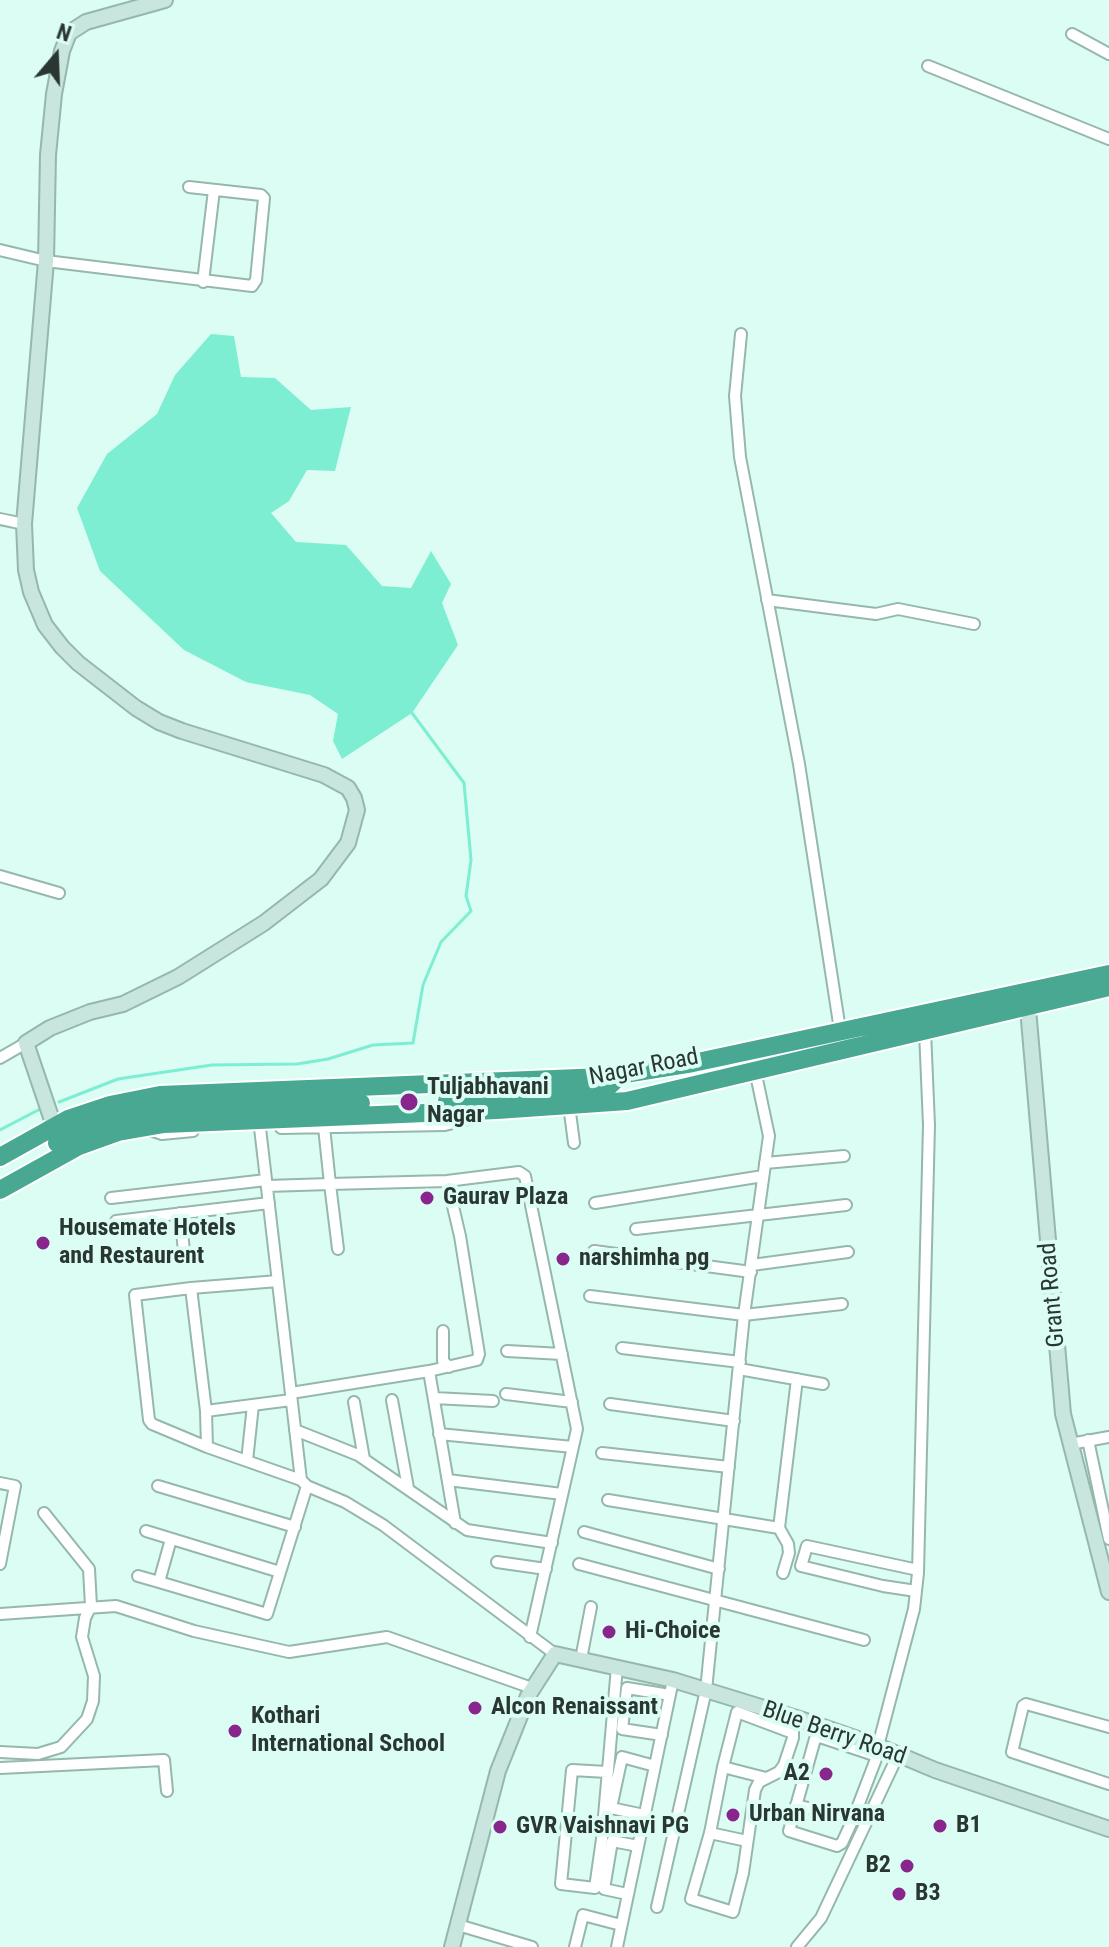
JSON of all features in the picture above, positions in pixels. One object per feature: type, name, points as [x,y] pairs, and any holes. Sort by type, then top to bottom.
[{"type":"highway","name":"Nagar Road","points":[[0,1190],[79,1146],[143,1127],[207,1121],[497,1110],[637,1099],[925,1031],[1109,974]]},
{"type":"highway","name":"Nagar Road","points":[[4,1167],[54,1126],[110,1105],[160,1095],[626,1074],[693,1063],[840,1030],[1109,987]]},
{"type":"highway","points":[[4,1167],[86,1128],[122,1116],[162,1108],[459,1101],[485,1096],[606,1089],[626,1074],[637,1099]]},
{"type":"street","points":[[0,1058],[58,1025],[90,1012],[123,1004],[156,988],[264,923],[321,879],[348,843],[357,810],[348,788],[335,780],[159,722],[110,690],[78,663],[45,625],[31,592],[26,570],[24,524],[46,261],[53,108],[62,51],[69,33],[86,22],[165,0]]},
{"type":"street","points":[[1072,34],[1109,54]]},
{"type":"street","points":[[928,66],[1109,139]]},
{"type":"street","points":[[0,250],[46,261],[252,286],[256,280],[264,198],[189,187]]},
{"type":"street","points":[[203,282],[214,190]]},
{"type":"street","points":[[741,334],[735,412],[740,457],[799,764],[840,1030]]},
{"type":"street","points":[[0,519],[24,524]]},
{"type":"street","points":[[767,600],[876,614],[898,609],[974,624]]},
{"type":"street","points":[[0,876],[59,893]]},
{"type":"street","name":"Grant Road","points":[[1027,1000],[1063,1414],[1109,1592]]},
{"type":"street","points":[[878,1746],[914,1609],[918,1570],[929,1125],[925,1031]]},
{"type":"street","points":[[26,1043],[54,1126]]},
{"type":"street","points":[[657,1907],[706,1690],[744,1315],[769,1136],[755,1070]]},
{"type":"street","points":[[569,1105],[574,1143]]},
{"type":"street","points":[[143,1127],[162,1134],[260,1128],[445,1125],[497,1110]]},
{"type":"street","points":[[324,1127],[338,1249]]},
{"type":"street","points":[[138,1576],[267,1614],[295,1527],[304,1483],[295,1430],[260,1128]]},
{"type":"street","points":[[765,1163],[844,1156]]},
{"type":"street","points":[[111,1198],[266,1183],[447,1181],[519,1172],[525,1176],[577,1429],[530,1637]]},
{"type":"street","points":[[595,1203],[763,1176]]},
{"type":"street","points":[[206,1411],[253,1405],[475,1362],[479,1354],[460,1236],[447,1181]]},
{"type":"street","points":[[116,1221],[269,1203]]},
{"type":"street","points":[[636,1229],[846,1205]]},
{"type":"street","points":[[180,1213],[184,1251]]},
{"type":"street","points":[[594,1251],[751,1269],[848,1252]]},
{"type":"street","points":[[278,1281],[135,1295],[149,1420],[156,1426],[345,1502],[383,1525],[555,1654],[532,1688],[492,1790],[452,1947]]},
{"type":"street","points":[[191,1288],[206,1411],[207,1447]]},
{"type":"street","points":[[590,1296],[744,1315],[842,1304]]},
{"type":"street","points":[[443,1331],[443,1361],[449,1367]]},
{"type":"street","points":[[622,1348],[740,1366],[823,1384]]},
{"type":"street","points":[[507,1351],[562,1354]]},
{"type":"street","points":[[429,1371],[455,1523]]},
{"type":"street","points":[[783,1573],[789,1553],[788,1544],[779,1528],[797,1379]]},
{"type":"street","points":[[506,1394],[572,1402]]},
{"type":"street","points":[[434,1398],[493,1401]]},
{"type":"street","points":[[392,1400],[408,1488]]},
{"type":"street","points":[[354,1402],[364,1459]]},
{"type":"street","points":[[610,1404],[734,1421]]},
{"type":"street","points":[[247,1461],[253,1405]]},
{"type":"street","points":[[295,1430],[364,1459],[455,1523],[474,1532],[552,1543]]},
{"type":"street","points":[[439,1434],[573,1447]]},
{"type":"street","points":[[1070,1444],[1109,1437]]},
{"type":"street","points":[[1088,1440],[1109,1539]]},
{"type":"street","points":[[602,1453],[729,1467]]},
{"type":"street","points":[[448,1480],[562,1494]]},
{"type":"street","points":[[0,1483],[15,1486],[0,1564]]},
{"type":"street","points":[[158,1486],[295,1527]]},
{"type":"street","points":[[608,1500],[779,1528]]},
{"type":"street","points":[[0,1752],[38,1754],[61,1747],[87,1719],[93,1701],[94,1676],[82,1637],[85,1618],[91,1606],[89,1569],[44,1513]]},
{"type":"street","points":[[146,1531],[280,1572]]},
{"type":"street","points":[[584,1532],[719,1569]]},
{"type":"street","points":[[159,1582],[171,1539]]},
{"type":"street","points":[[916,1591],[801,1566],[807,1546],[918,1570]]},
{"type":"street","points":[[497,1562],[546,1569]]},
{"type":"street","points":[[579,1564],[864,1640]]},
{"type":"street","points":[[0,1614],[116,1606],[194,1631],[279,1651],[296,1652],[387,1637],[532,1688]]},
{"type":"street","points":[[581,1659],[591,1607]]},
{"type":"street","name":"Blue Berry Road","points":[[555,1654],[706,1690],[795,1723],[878,1746],[935,1770],[1109,1829]]},
{"type":"street","points":[[607,1772],[572,1770],[561,1884],[595,1888],[607,1772],[617,1667]]},
{"type":"street","points":[[617,1947],[673,1680]]},
{"type":"street","points":[[662,1735],[622,1729],[627,1688],[670,1695]]},
{"type":"street","points":[[1109,1727],[1026,1704],[1012,1752],[1109,1784]]},
{"type":"street","points":[[737,1712],[795,1723],[784,1765],[779,1772],[757,1784],[755,1790],[733,1912],[691,1899],[710,1833],[737,1712]]},
{"type":"street","points":[[820,1737],[875,1757],[876,1762],[853,1819],[842,1843],[834,1846],[790,1833],[815,1739],[820,1737]]},
{"type":"street","points":[[797,1947],[821,1918],[898,1755]]},
{"type":"street","points":[[644,1815],[611,1808],[616,1782],[622,1757],[655,1766]]},
{"type":"street","points":[[0,1768],[164,1760],[167,1791]]},
{"type":"street","points":[[723,1767],[766,1778]]},
{"type":"street","points":[[796,1805],[866,1823]]},
{"type":"street","points":[[710,1833],[747,1841]]},
{"type":"street","points":[[627,1894],[604,1889],[612,1841],[638,1846]]},
{"type":"street","points":[[575,1947],[583,1915],[621,1925]]},
{"type":"street","points":[[458,1925],[532,1947]]},
{"type":"shaded area","points":[[211,334],[234,336],[241,377],[275,378],[311,410],[351,407],[335,471],[307,470],[289,501],[271,513],[296,542],[346,545],[382,586],[411,588],[431,551],[451,584],[442,603],[458,645],[412,713],[342,759],[333,741],[338,714],[310,695],[246,682],[184,650],[100,571],[77,508],[107,454],[157,414],[175,375]]},
{"type":"waterway","points":[[59,1102],[118,1079],[212,1065],[297,1064],[328,1059],[373,1045],[413,1043],[423,985],[441,942],[471,911],[466,896],[471,860],[464,783],[412,713]]},
{"type":"waterway","points":[[0,1130],[44,1107]]},
{"type":"place","name":"Tuljabhavani Nagar","points":[[409,1102]]},
{"type":"place","name":"Gaurav Plaza","points":[[427,1198]]},
{"type":"place","name":"Housemate Hotels and Restaurent","points":[[43,1243]]},
{"type":"place","name":"narshimha pg","points":[[563,1259]]},
{"type":"place","name":"Hi-Choice","points":[[609,1632]]},
{"type":"place","name":"Alcon Renaissant","points":[[475,1708]]},
{"type":"place","name":"Kothari International School","points":[[235,1731]]},
{"type":"place","name":"A2","points":[[826,1774]]},
{"type":"place","name":"Urban Nirvana","points":[[733,1815]]},
{"type":"place","name":"B1","points":[[940,1826]]},
{"type":"place","name":"GVR Vaishnavi PG","points":[[500,1827]]},
{"type":"place","name":"B2","points":[[907,1866]]},
{"type":"place","name":"B3","points":[[899,1894]]}]
